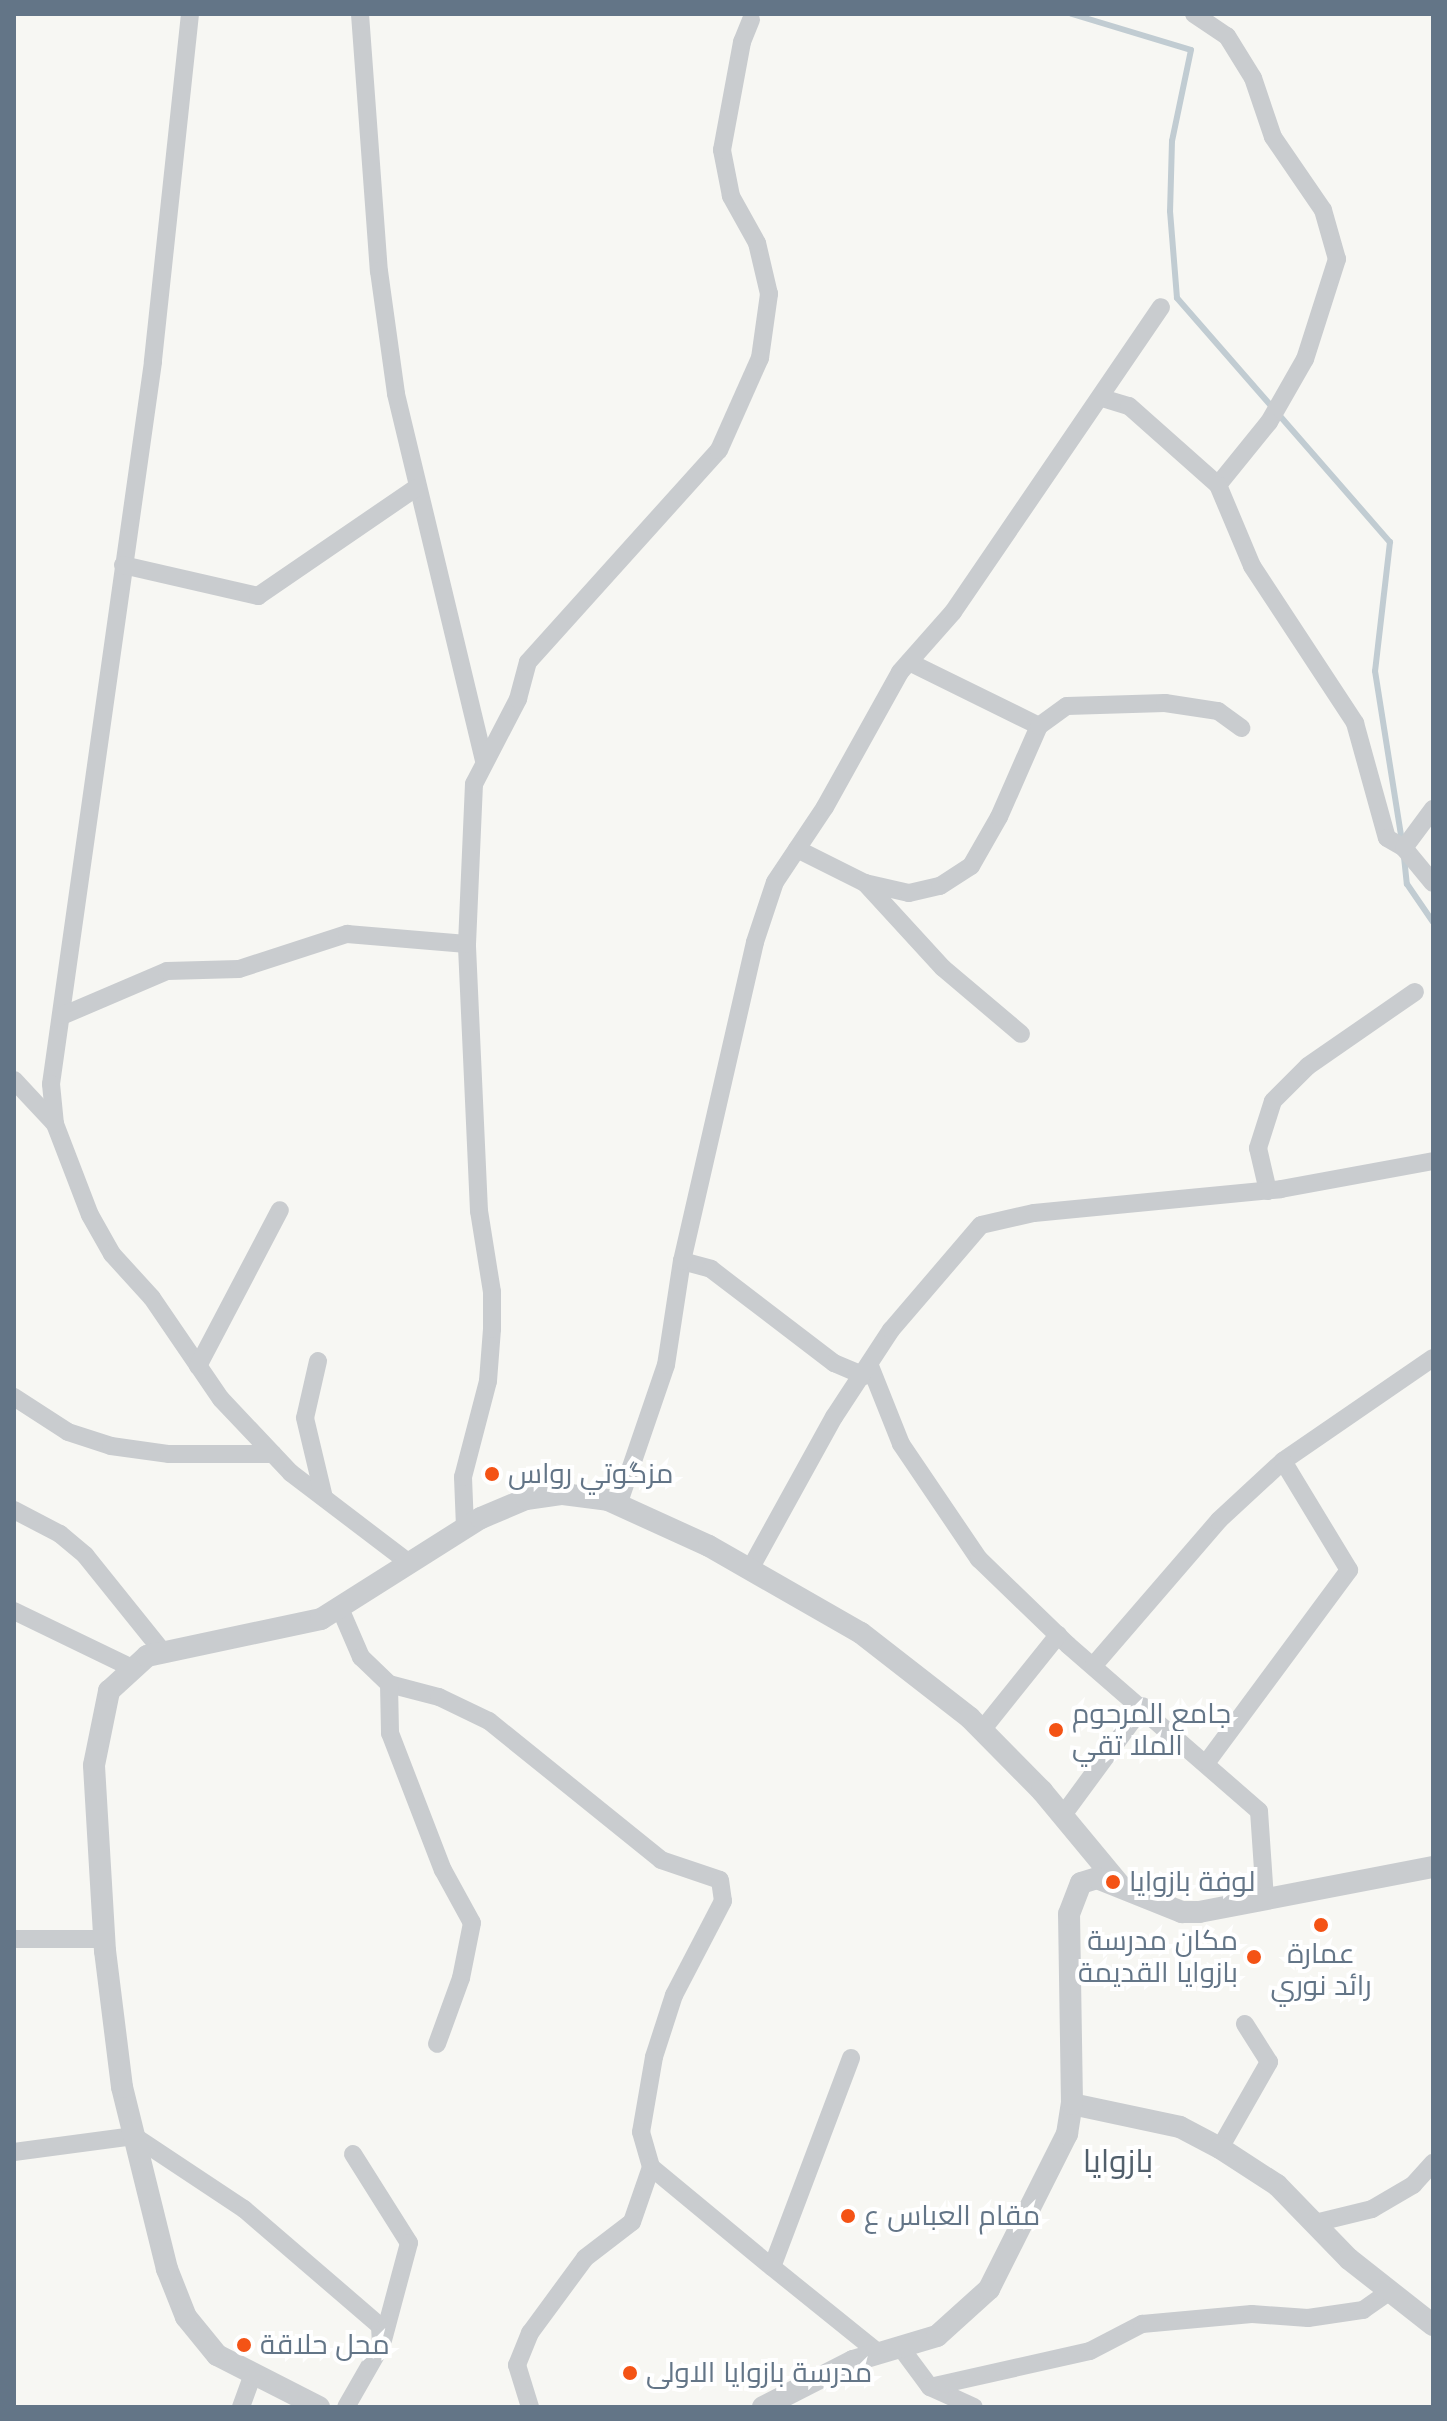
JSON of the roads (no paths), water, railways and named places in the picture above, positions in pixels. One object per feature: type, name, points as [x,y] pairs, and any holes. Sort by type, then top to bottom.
[{"type":"street","points":[[190,14],[153,362],[64,1015],[51,1084],[55,1124],[90,1215],[112,1254],[152,1298],[221,1399],[273,1454],[324,1498],[409,1563]]},
{"type":"street","points":[[360,14],[379,271],[396,394],[416,488],[484,760]]},
{"type":"street","points":[[1194,14],[1227,36],[1253,78],[1273,137],[1323,210],[1337,259],[1305,359],[1269,422],[1218,485]]},
{"type":"street","points":[[465,1527],[463,1477],[488,1381],[492,1292],[479,1211],[467,944],[474,784],[518,699],[528,662],[719,450],[760,358],[769,294],[757,243],[731,196],[722,150],[742,42],[751,20]]},
{"type":"street","points":[[618,1505],[666,1365],[682,1261],[755,942],[775,882],[909,662],[953,612],[1102,398],[1161,307]]},
{"type":"street","points":[[1102,398],[1129,406],[1218,485],[1252,566],[1355,723],[1387,838],[1404,848],[1433,883]]},
{"type":"street","points":[[123,565],[258,596],[416,488]]},
{"type":"street","points":[[909,662],[1039,726]]},
{"type":"street","points":[[797,849],[865,883],[909,893],[940,886],[971,866],[999,817],[1039,726],[1067,706],[1165,703],[1218,711],[1241,728]]},
{"type":"street","points":[[1404,848],[1433,809]]},
{"type":"street","points":[[865,883],[943,968],[1021,1034]]},
{"type":"street","points":[[64,1015],[167,971],[239,969],[347,934],[467,944]]},
{"type":"street","points":[[1268,1191],[1258,1148],[1273,1101],[1308,1066],[1415,992]]},
{"type":"street","points":[[14,1080],[55,1124]]},
{"type":"street","points":[[750,1569],[834,1417],[891,1330],[981,1225],[1034,1213],[1268,1191],[1433,1161]]},
{"type":"street","points":[[198,1366],[280,1210]]},
{"type":"street","points":[[682,1261],[711,1269],[834,1363],[867,1371]]},
{"type":"street","points":[[1094,1665],[1219,1520],[1283,1461],[1433,1358]]},
{"type":"street","points":[[318,1361],[305,1418],[324,1498]]},
{"type":"street","points":[[867,1371],[901,1444],[979,1559],[1058,1635],[1207,1762],[1259,1811],[1265,1900]]},
{"type":"street","points":[[14,1397],[68,1432],[111,1446],[169,1454],[273,1454]]},
{"type":"street","points":[[1207,1762],[1349,1570],[1283,1461]]},
{"type":"street","points":[[319,2407],[252,2377],[217,2355],[174,2293],[122,2087],[104,1939],[96,1738],[109,1691],[130,1667],[163,1652],[281,1631],[321,1619],[465,1527],[546,1494],[618,1505],[750,1569],[861,1633],[982,1730],[1063,1815],[1121,1886]]},
{"type":"street","points":[[14,1510],[60,1534],[85,1555],[163,1652]]},
{"type":"street","points":[[339,1606],[361,1657],[389,1684],[439,1697],[489,1721],[661,1860],[720,1880],[723,1901],[674,1995],[654,2057],[641,2132],[651,2167],[772,2267],[890,2351],[930,2387],[961,2405]]},
{"type":"street","points":[[14,1611],[130,1667]]},
{"type":"street","points":[[982,1730],[1058,1635]]},
{"type":"street","points":[[389,1684],[390,1733],[443,1870],[472,1923],[461,1978],[437,2044]]},
{"type":"street","points":[[1063,1815],[1143,1706]]},
{"type":"street","points":[[763,2407],[853,2361],[937,2336],[989,2289],[1057,2159],[1072,2104],[1069,1914],[1081,1883],[1097,1878],[1182,1912],[1265,1900],[1433,1867]]},
{"type":"street","points":[[14,1939],[104,1939]]},
{"type":"street","points":[[1220,2148],[1269,2062],[1245,2024]]},
{"type":"street","points":[[772,2267],[851,2058]]},
{"type":"street","points":[[1072,2104],[1180,2127],[1220,2148],[1277,2185],[1389,2292],[1433,2325]]},
{"type":"street","points":[[14,2152],[134,2136],[244,2209],[380,2326],[381,2346]]},
{"type":"street","points":[[346,2407],[381,2346],[409,2243],[353,2154]]},
{"type":"street","points":[[1315,2223],[1372,2209],[1413,2185],[1433,2163]]},
{"type":"street","points":[[530,2407],[517,2365],[530,2333],[585,2258],[632,2222],[651,2167]]},
{"type":"street","points":[[930,2387],[1090,2351],[1142,2324],[1252,2314],[1308,2318],[1363,2310],[1389,2292]]},
{"type":"street","points":[[241,2407],[252,2377]]},
{"type":"waterway","points":[[1072,14],[1191,50],[1172,141],[1170,211],[1177,298],[1390,542],[1375,671],[1402,842]]},
{"type":"waterway","points":[[1404,857],[1407,884],[1433,922]]},
{"type":"place","name":"مزگوتي رواس","points":[[492,1474]]},
{"type":"place","name":"جامع المرحوم الملا تقي","points":[[1056,1730]]},
{"type":"place","name":"لوفة بازوايا","points":[[1113,1882]]},
{"type":"place","name":"عمارة رائد نوري","points":[[1321,1925]]},
{"type":"place","name":"مكان مدرسة بازوايا القديمة","points":[[1254,1957]]},
{"type":"place","name":"مقام العباس ع","points":[[848,2216]]},
{"type":"place","name":"محل حلاقة","points":[[244,2345]]},
{"type":"place","name":"مدرسة بازوايا الاولى","points":[[630,2373]]},
{"type":"district","name":"بازوایا","points":[[1118,2161]]}]
